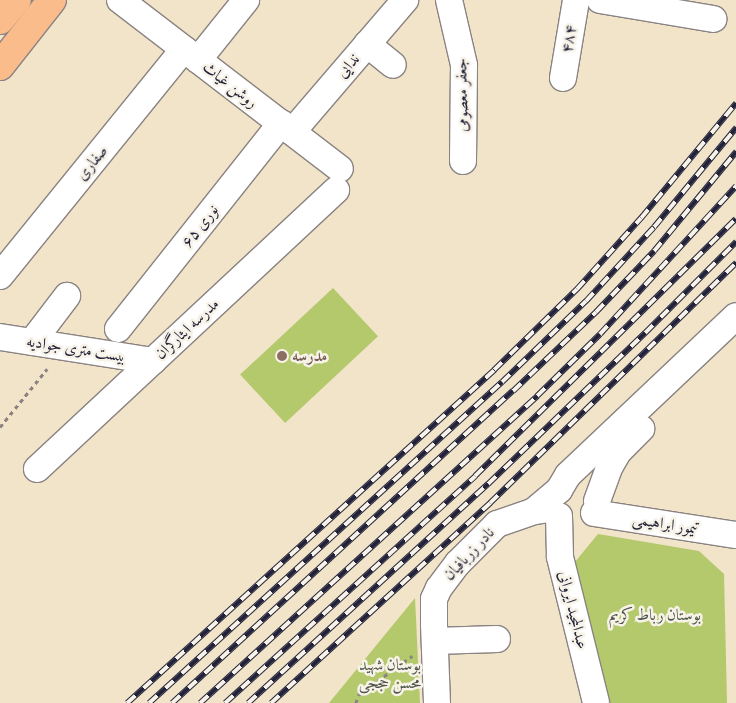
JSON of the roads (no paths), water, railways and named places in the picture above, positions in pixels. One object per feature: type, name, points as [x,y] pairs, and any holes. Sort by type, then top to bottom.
[{"type":"main road","points":[[0,20],[17,0]]},
{"type":"main road","points":[[0,66],[52,0]]},
{"type":"street","name":"روشن غیاث","points":[[120,0],[286,128],[338,179]]},
{"type":"street","name":"صفاری","points":[[0,276],[191,54],[246,0]]},
{"type":"street","name":"ندایی","points":[[286,128],[367,44],[405,0]]},
{"type":"street","name":"جعفر معصومی","points":[[449,0],[464,65],[463,161]]},
{"type":"street","name":"۴۸۴","points":[[563,78],[576,0]]},
{"type":"street","points":[[600,0],[701,12]]},
{"type":"street","points":[[367,44],[393,65]]},
{"type":"street","name":"نوری ۶۵","points":[[118,329],[286,128]]},
{"type":"street","name":"مدرسه ایثارگران","points":[[38,469],[153,361],[338,179]]},
{"type":"street","points":[[32,342],[68,296]]},
{"type":"street","points":[[552,506],[568,475],[736,316]]},
{"type":"street","points":[[552,506],[570,524],[577,524],[590,519],[610,466],[618,452],[736,336]]},
{"type":"street","name":"بیست متری جوادیه","points":[[0,337],[153,361]]},
{"type":"street","points":[[552,506],[565,485],[579,482],[591,488],[596,507]]},
{"type":"street","name":"نادر زربافیان","points":[[437,703],[434,599],[439,588],[458,563],[497,524],[552,506]]},
{"type":"street","name":"عبدالمجید ایروانی","points":[[552,506],[560,557],[596,703]]},
{"type":"street","name":"تیمور ابراهیمی","points":[[596,507],[736,534]]},
{"type":"street","points":[[736,534],[736,550]]},
{"type":"street","points":[[434,641],[497,639]]},
{"type":"railway","points":[[127,703],[494,370],[577,289],[641,218],[736,103]]},
{"type":"railway","points":[[149,703],[502,382],[586,301],[654,227],[736,128]]},
{"type":"railway","points":[[172,703],[513,391],[596,312],[654,251],[736,152]]},
{"type":"railway","points":[[200,703],[537,396],[600,334],[736,186]]},
{"type":"railway","points":[[225,703],[475,476],[736,219]]},
{"type":"railway","points":[[248,703],[488,484],[645,333],[736,242]]},
{"type":"railway","points":[[271,703],[490,503],[736,263]]},
{"type":"place","name":"مدرسه","points":[[282,356]]},
{"type":"park label","name":"بوستان رباط کریم","points":[[655,615]]},
{"type":"park label","name":"بوستان شهید محسن حججی","points":[[390,674]]}]
